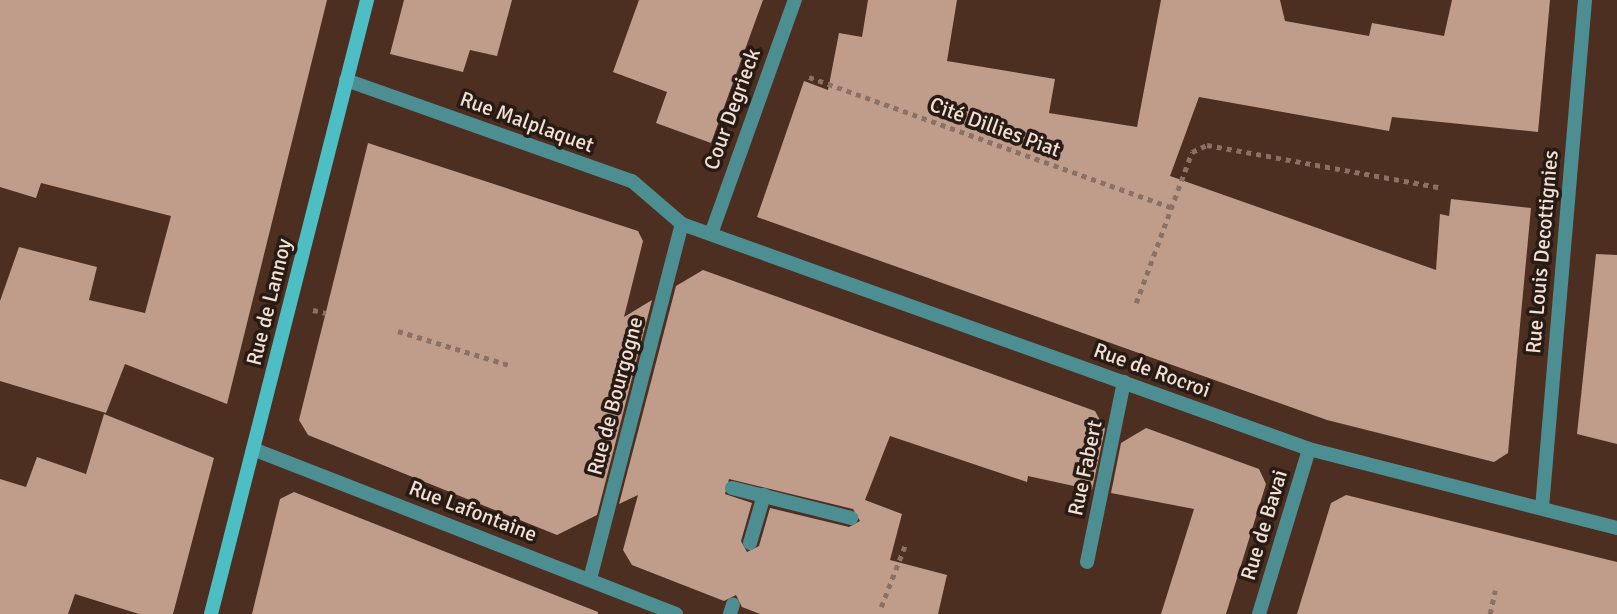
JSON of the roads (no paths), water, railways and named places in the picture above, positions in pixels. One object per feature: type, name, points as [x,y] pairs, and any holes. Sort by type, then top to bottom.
[{"type":"main road","name":"Rue de Lannoy","points":[[211,614],[367,0]]},
{"type":"street","name":"Cour Degrieck","points":[[711,234],[795,0]]},
{"type":"street","name":"Rue Louis Decottignies","points":[[1542,508],[1585,0]]},
{"type":"street","name":"Rue Malplaquet","points":[[346,80],[632,181],[682,224]]},
{"type":"street","name":"Rue de Rocroi","points":[[682,224],[1309,449],[1617,528]]},
{"type":"street","name":"Rue de Bourgogne","points":[[590,579],[682,224]]},
{"type":"street","name":"Rue Fabert","points":[[1087,562],[1124,383]]},
{"type":"street","name":"Rue Lafontaine","points":[[253,449],[676,614]]},
{"type":"street","name":"Rue de Bavai","points":[[1259,614],[1309,449]]},
{"type":"street","points":[[732,488],[851,518]]},
{"type":"street","points":[[750,543],[764,495]]}]
